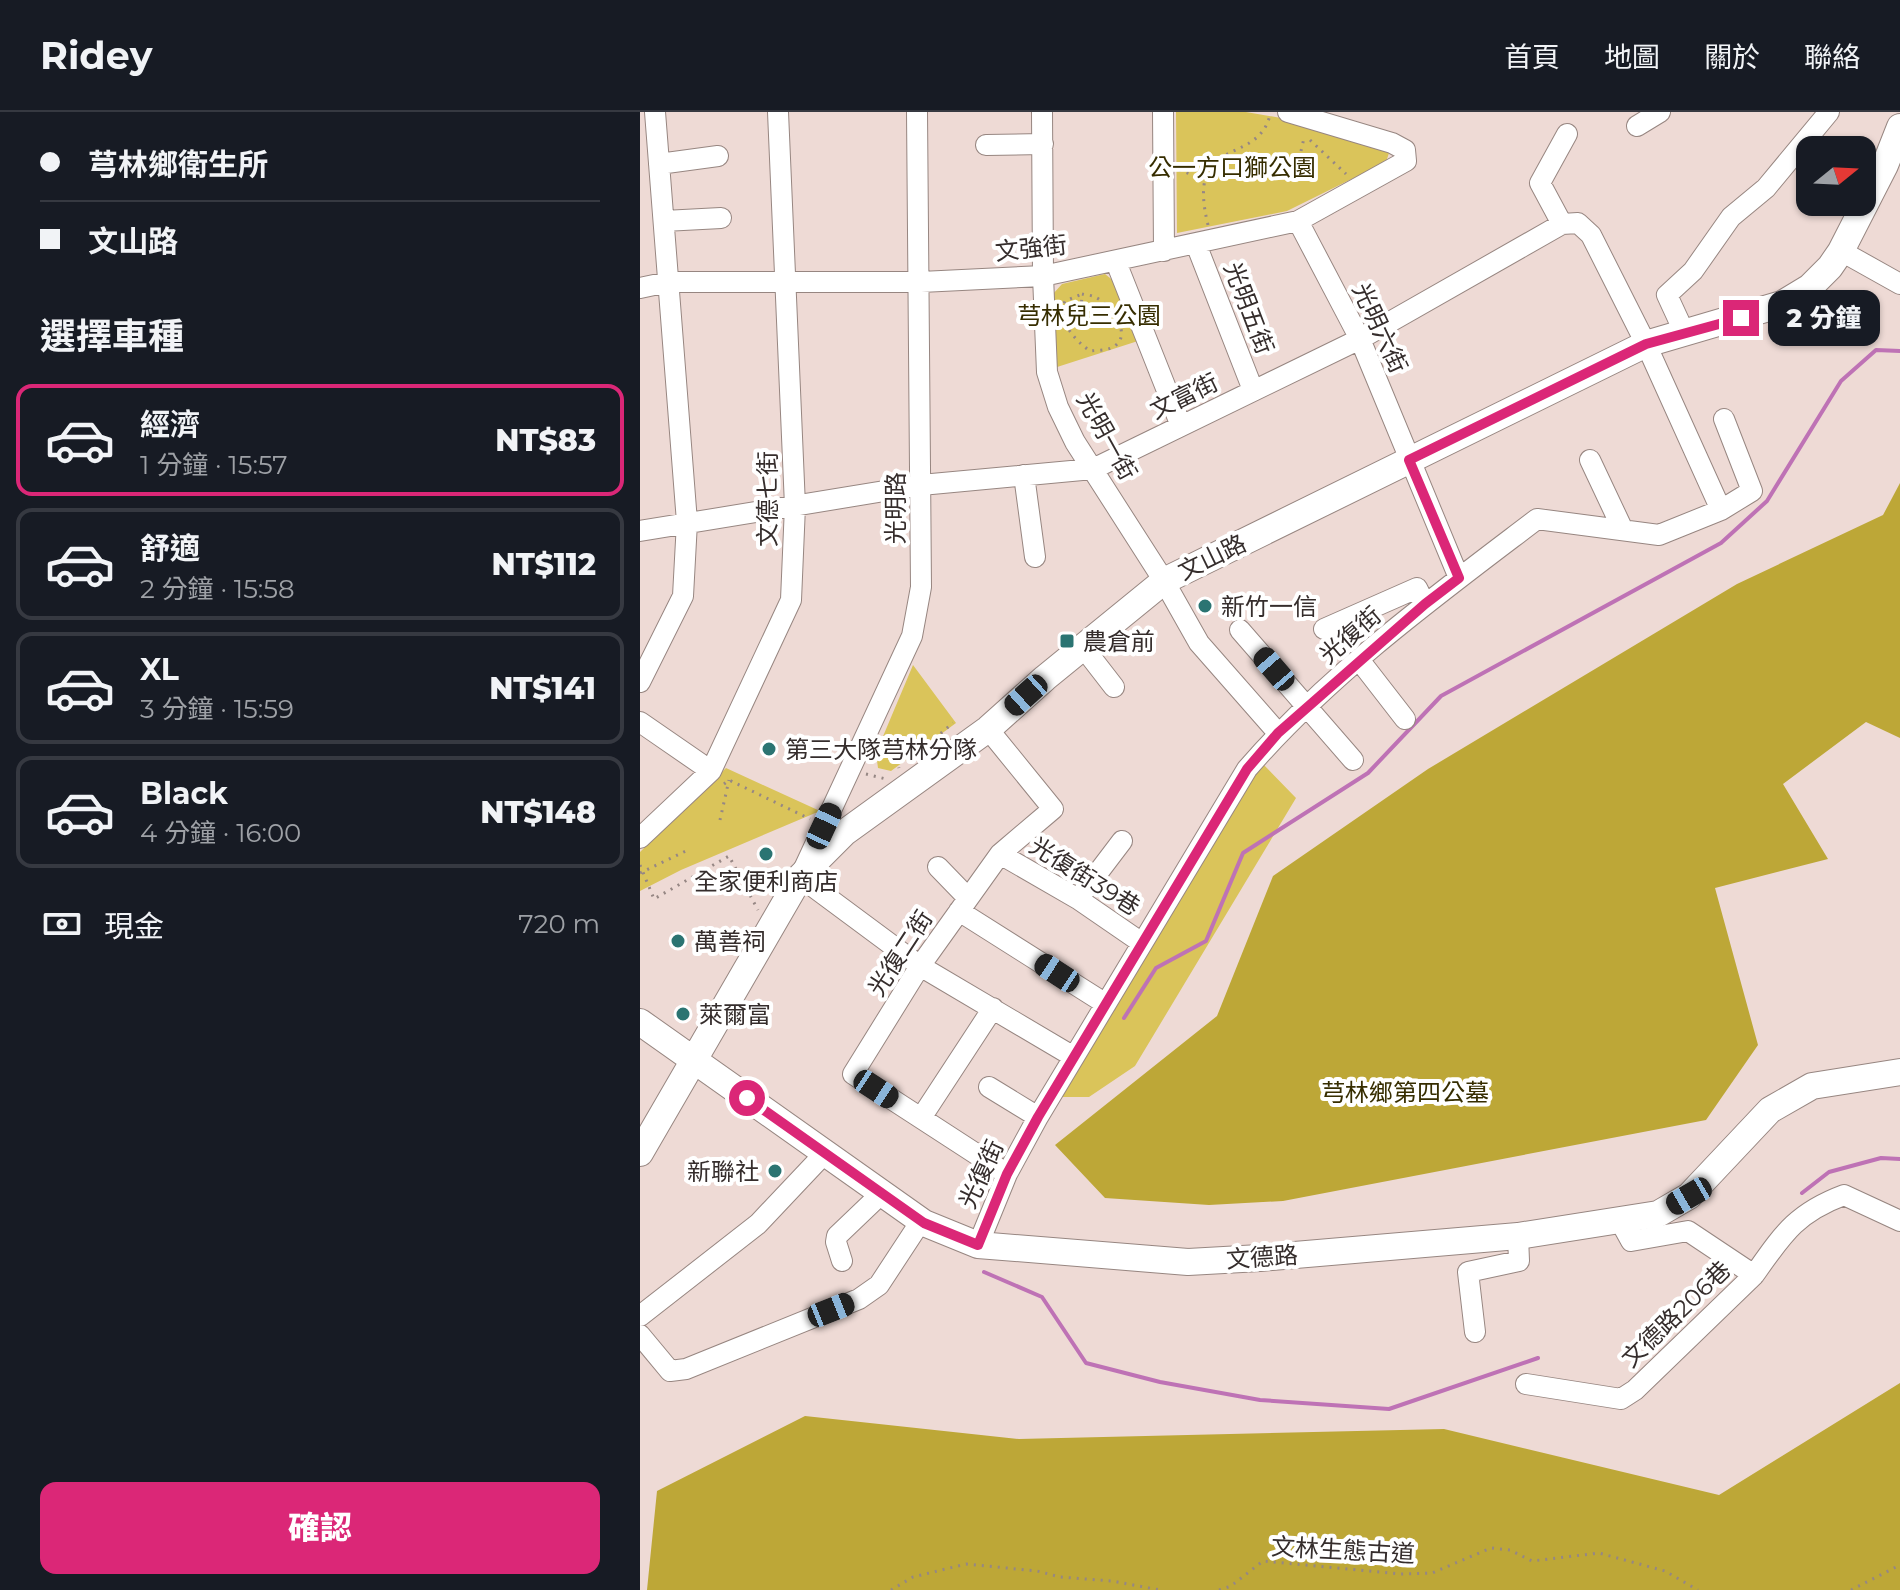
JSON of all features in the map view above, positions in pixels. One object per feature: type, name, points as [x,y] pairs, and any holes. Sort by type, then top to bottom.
[{"type":"main road","name":"文山路","points":[[642,1144],[695,1061],[800,877],[844,833],[988,729],[1164,581],[1646,344],[1782,304],[1810,287],[1841,251],[1885,165],[1900,127]]},
{"type":"main road","name":"文德路","points":[[640,1022],[921,1221],[978,1245],[1188,1262],[1518,1236],[1658,1214],[1689,1196],[1770,1110],[1812,1086],[1900,1072]]},
{"type":"street","points":[[640,682],[683,596],[687,522],[655,112]]},
{"type":"street","name":"文德七街","points":[[640,838],[720,780],[791,600],[795,506],[778,112]]},
{"type":"street","name":"光明路","points":[[800,877],[912,636],[921,587],[921,282],[917,112]]},
{"type":"street","name":"光明一街","points":[[1042,112],[1047,372],[1058,407],[1075,442],[1164,581],[1199,643],[1278,733]]},
{"type":"street","points":[[1163,112],[1164,251]]},
{"type":"street","points":[[1288,112],[1327,117]]},
{"type":"street","points":[[1637,126],[1660,112]]},
{"type":"street","points":[[1685,334],[1667,295],[1693,271],[1731,217],[1766,188],[1829,112]]},
{"type":"street","name":"文強街","points":[[640,288],[668,282],[921,282],[1043,276],[1298,221],[1406,161],[1405,150],[1327,117]]},
{"type":"street","points":[[1567,134],[1540,183],[1562,224],[1578,223],[1591,235],[1646,344],[1721,510]]},
{"type":"street","points":[[986,145],[1043,144]]},
{"type":"street","points":[[659,164],[718,156]]},
{"type":"street","points":[[664,221],[721,218]]},
{"type":"street","name":"光明六街","points":[[1298,221],[1360,339],[1459,578]]},
{"type":"street","name":"文富街","points":[[640,531],[921,485],[1093,469],[1360,339],[1562,224]]},
{"type":"street","name":"光明五街","points":[[1204,243],[1253,390]]},
{"type":"street","points":[[1841,251],[1900,284]]},
{"type":"street","points":[[1116,262],[1181,426]]},
{"type":"street","name":"光復街","points":[[978,1245],[1007,1174],[1038,1117],[1247,769],[1278,733],[1425,604],[1537,519],[1659,535],[1721,510],[1752,491],[1724,419]]},
{"type":"street","points":[[1590,460],[1623,530]]},
{"type":"street","points":[[1024,475],[1035,557]]},
{"type":"street","points":[[1324,629],[1417,588],[1425,604]]},
{"type":"street","points":[[1240,630],[1353,760]]},
{"type":"street","points":[[1083,647],[1114,687]]},
{"type":"street","points":[[1360,661],[1405,719]]},
{"type":"street","points":[[640,722],[720,780]]},
{"type":"street","name":"光復二街","points":[[988,729],[1053,809],[1000,854],[920,966],[853,1074],[1007,1174]]},
{"type":"street","points":[[1078,899],[1122,841]]},
{"type":"street","name":"光復街39巷","points":[[1000,854],[1078,899],[1142,943]]},
{"type":"street","points":[[938,867],[963,905],[1106,1004]]},
{"type":"street","points":[[800,877],[920,966],[1074,1057]]},
{"type":"street","points":[[921,1118],[993,1008]]},
{"type":"street","points":[[989,1087],[1038,1117]]},
{"type":"street","points":[[640,1316],[758,1224],[825,1153]]},
{"type":"street","points":[[842,1261],[837,1236],[882,1193]]},
{"type":"street","points":[[1754,1275],[1783,1234],[1815,1206],[1844,1195],[1900,1221]]},
{"type":"street","points":[[640,1335],[670,1371],[678,1370],[859,1299],[879,1285],[921,1221]]},
{"type":"street","name":"文德路206巷","points":[[1526,1384],[1621,1399],[1635,1390],[1754,1275],[1688,1231],[1631,1241],[1620,1221]]},
{"type":"street","points":[[1475,1332],[1468,1272],[1519,1261],[1518,1236]]},
{"type":"path","points":[[1204,243],[1204,179],[1214,163],[1259,138],[1267,128],[1271,112]]},
{"type":"path","points":[[1301,151],[1304,138]]},
{"type":"path","points":[[1310,140],[1346,174]]},
{"type":"path","points":[[1163,166],[1204,179]]},
{"type":"path","points":[[1065,327],[1081,312],[1082,294]]},
{"type":"path","points":[[1082,294],[1096,297],[1112,310],[1121,338],[1106,350],[1090,351],[1076,341],[1065,327],[1060,312],[1065,301],[1082,294]]},
{"type":"path","points":[[895,737],[892,742],[899,768],[953,723]]},
{"type":"path","points":[[852,767],[877,779],[887,779]]},
{"type":"path","points":[[720,820],[720,780],[824,826]]},
{"type":"path","points":[[641,872],[690,849]]},
{"type":"path","points":[[640,865],[654,899],[729,856],[769,931]]},
{"type":"path","name":"文林生態古道","points":[[1219,1590],[1231,1586],[1263,1561],[1380,1573],[1432,1573],[1491,1548],[1510,1550],[1532,1561],[1599,1553],[1665,1571],[1698,1590]]},
{"type":"path","points":[[891,1590],[913,1577],[966,1564],[1112,1581],[1160,1590]]},
{"type":"path","points":[[1851,1590],[1900,1565]]},
{"type":"green space","name":"公一方口獅公園","points":[[1176,112],[1246,112],[1281,118],[1383,147],[1389,153],[1386,162],[1287,211],[1177,233]]},
{"type":"green space","name":"芎林兒三公園","points":[[1105,274],[1115,282],[1138,341],[1054,368],[1053,294],[1062,284]]},
{"type":"green space","name":"芎林鄉第四公墓","points":[[1900,483],[1900,738],[1866,722],[1783,784],[1828,859],[1715,888],[1758,1045],[1706,1120],[1283,1201],[1209,1205],[1105,1198],[1055,1145],[1217,1016],[1273,876],[1428,769],[1737,584],[1883,515]]},
{"type":"green space","points":[[913,665],[956,723],[891,771],[878,768],[876,753]]},
{"type":"green space","points":[[1261,762],[1296,798],[1135,1066],[1089,1097],[1053,1097]]},
{"type":"green space","points":[[726,768],[820,811],[681,870],[640,891],[640,852]]},
{"type":"green space","points":[[1900,1383],[1900,1590],[647,1590],[657,1491],[805,1416],[1019,1439],[1444,1429],[1719,1495]]},
{"type":"waterway","points":[[1124,1018],[1156,968],[1206,941],[1243,853],[1368,773],[1441,696],[1721,543],[1767,501],[1841,381],[1876,350],[1900,351]]},
{"type":"waterway","points":[[1802,1193],[1829,1172],[1881,1158],[1900,1159]]},
{"type":"waterway","points":[[984,1272],[1042,1297],[1086,1363],[1160,1382],[1260,1400],[1389,1409],[1538,1358]]},
{"type":"place","name":"新竹一信","points":[[1205,606]]},
{"type":"place","name":"農倉前","points":[[1067,641]]},
{"type":"place","name":"第三大隊芎林分隊","points":[[769,749]]},
{"type":"place","name":"全家便利商店","points":[[766,854]]},
{"type":"place","name":"萬善祠","points":[[678,941]]},
{"type":"place","name":"萊爾富","points":[[683,1014]]},
{"type":"place","name":"新聯社","points":[[775,1171]]},
{"type":"route","points":[[747,1098],[924,1223],[978,1245],[1007,1174],[1038,1117],[1247,769],[1278,733],[1459,578],[1409,460],[1646,344],[1741,318]]}]
